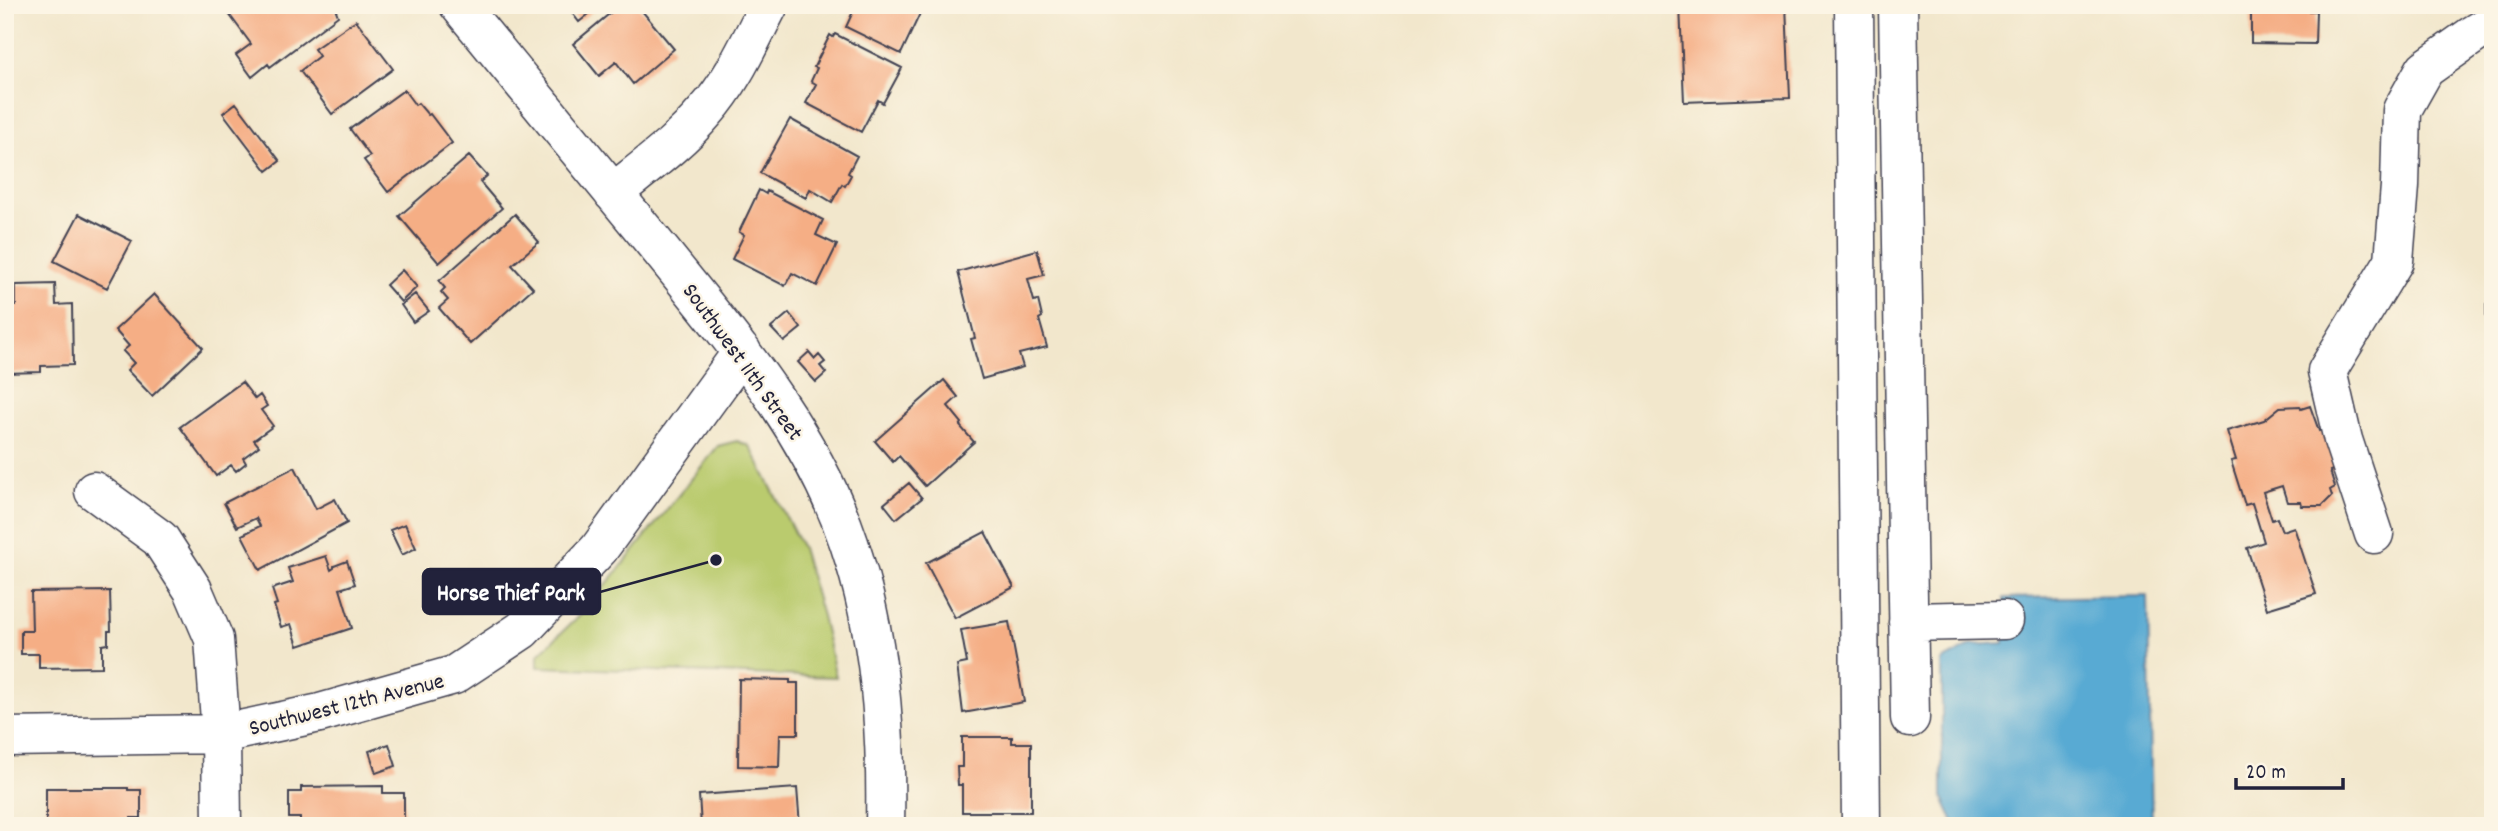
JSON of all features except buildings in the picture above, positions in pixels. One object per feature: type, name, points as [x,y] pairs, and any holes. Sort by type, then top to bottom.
[{"type":"street","name":"Southwest 11th Street","points":[[459,5],[742,352],[795,426],[811,454],[849,543],[875,648],[883,704],[885,826]]},
{"type":"street","points":[[613,193],[677,141],[707,110],[730,78],[769,5]]},
{"type":"street","points":[[1854,5],[1861,826]]},
{"type":"street","points":[[1898,5],[1910,718]]},
{"type":"street","points":[[2374,534],[2343,440],[2327,371],[2394,261],[2402,110],[2426,69],[2493,23]]},
{"type":"street","name":"Southwest 12th Avenue","points":[[5,737],[221,733],[320,713],[454,675],[522,630],[599,549],[742,352]]},
{"type":"street","points":[[94,491],[160,539],[193,590],[214,639],[221,733],[222,826]]},
{"type":"street","points":[[1908,621],[2004,620]]},
{"type":"green space","points":[[737,441],[750,446],[802,548],[836,677],[538,667],[538,655],[581,614],[718,446]]},
{"type":"water","points":[[2148,596],[2152,826],[1956,826],[1942,796],[1942,661],[1972,645],[2004,643],[2004,598]]},
{"type":"place","name":"Horse Thief Park","points":[[716,560]]}]
